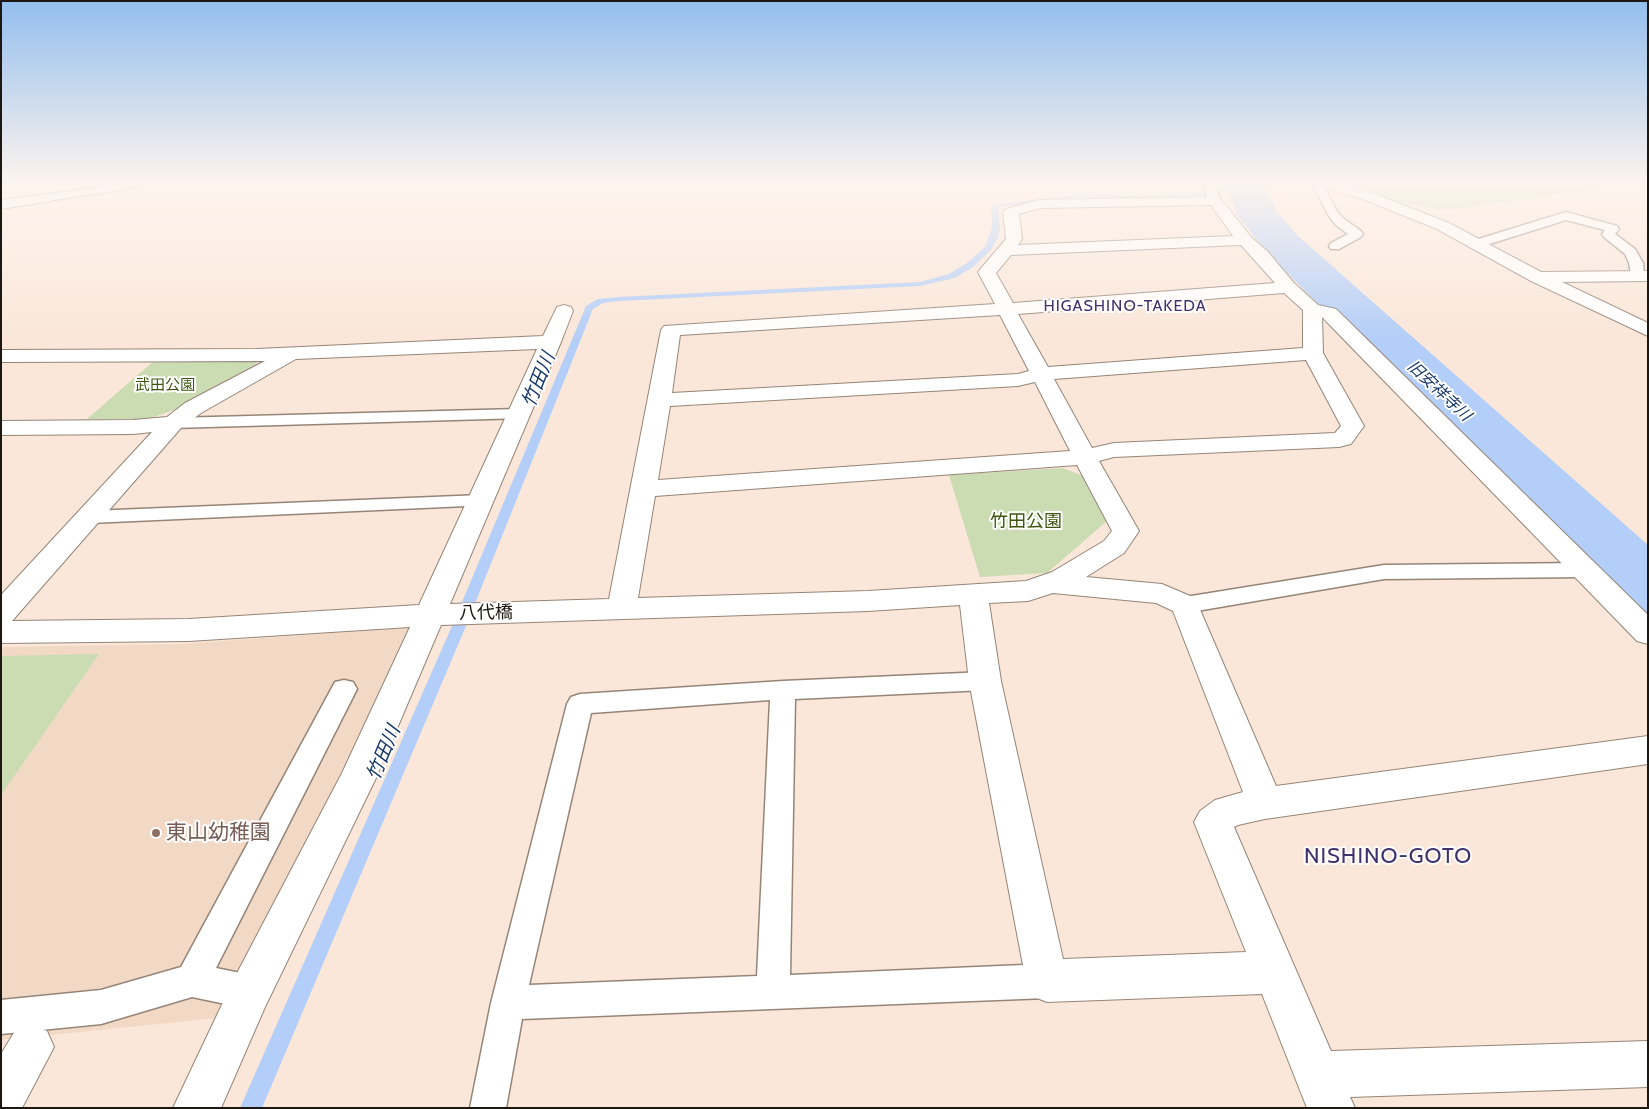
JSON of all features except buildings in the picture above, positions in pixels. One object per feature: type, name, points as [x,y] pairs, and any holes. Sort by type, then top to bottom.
[{"type":"street","points":[[1014,236],[1014,239],[1002,257],[987,272],[1085,457]]},
{"type":"street","points":[[1242,236],[1288,287],[1312,309],[1329,313],[1648,632]]},
{"type":"street","points":[[1461,236],[1537,277],[1648,330]]},
{"type":"street","points":[[1005,250],[1245,240]]},
{"type":"street","points":[[1537,277],[1642,276]]},
{"type":"street","points":[[622,608],[671,330],[1008,309],[1288,287]]},
{"type":"street","points":[[642,489],[1085,457],[1114,450],[1343,439],[1353,426],[1313,354],[1312,309]]},
{"type":"street","points":[[197,1108],[250,992],[438,614],[518,414],[564,311]]},
{"type":"street","points":[[1,356],[220,355],[551,342]]},
{"type":"street","points":[[1,614],[174,423],[201,403],[297,352]]},
{"type":"street","points":[[660,400],[1018,380],[1042,374],[1313,354]]},
{"type":"street","points":[[1,428],[133,427],[174,423]]},
{"type":"street","name":"八代橋","points":[[1,632],[189,630],[438,614],[868,601],[1028,591],[1062,579],[1114,548],[1126,532],[1085,457]]},
{"type":"street","points":[[1051,583],[1162,594],[1185,605],[1265,803]]},
{"type":"street","points":[[973,595],[985,681],[1048,981],[1275,972]]},
{"type":"street","points":[[1648,750],[1265,803],[1228,811],[1214,822],[1324,1091],[1648,1064]]},
{"type":"street","points":[[1,1099],[16,1032]]},
{"type":"lane","points":[[1335,246],[1354,236]]},
{"type":"lane","points":[[1476,244],[1503,236]]},
{"type":"lane","points":[[1610,236],[1630,252],[1642,276]]},
{"type":"lane","points":[[174,423],[518,414]]},
{"type":"lane","points":[[90,517],[482,501]]},
{"type":"lane","points":[[1185,605],[1384,572],[1584,570]]},
{"type":"lane","points":[[488,1108],[508,1002],[580,704],[783,690],[985,681]]},
{"type":"lane","points":[[192,980],[344,689]]},
{"type":"lane","points":[[773,992],[783,690]]},
{"type":"lane","points":[[16,1032],[192,980],[250,992]]},
{"type":"lane","points":[[508,1002],[1048,981]]},
{"type":"shaded area","name":"東山幼稚園","points":[[414,627],[218,1018],[1,1040],[1,647],[180,644]]},
{"type":"green space","name":"武田公園","points":[[155,360],[256,360],[257,368],[222,383],[174,410],[148,419],[87,419]]},
{"type":"green space","name":"竹田公園","points":[[1063,468],[1083,476],[1107,521],[1047,573],[980,577],[949,475]]},
{"type":"green space","points":[[99,654],[1,795],[1,656]]},
{"type":"waterway","name":"竹田川","points":[[251,1108],[459,626],[589,308],[601,301],[619,299],[920,284],[952,276],[970,265],[988,248],[994,236]]},
{"type":"waterway","name":"旧安祥寺川","points":[[1275,236],[1648,587]]},
{"type":"place","name":"東山幼稚園","points":[[156,833]]},
{"type":"district","name":"HIGASHINO-TAKEDA","points":[[1125,306]]},
{"type":"district","name":"NISHINO-GOTO","points":[[1388,857]]}]
